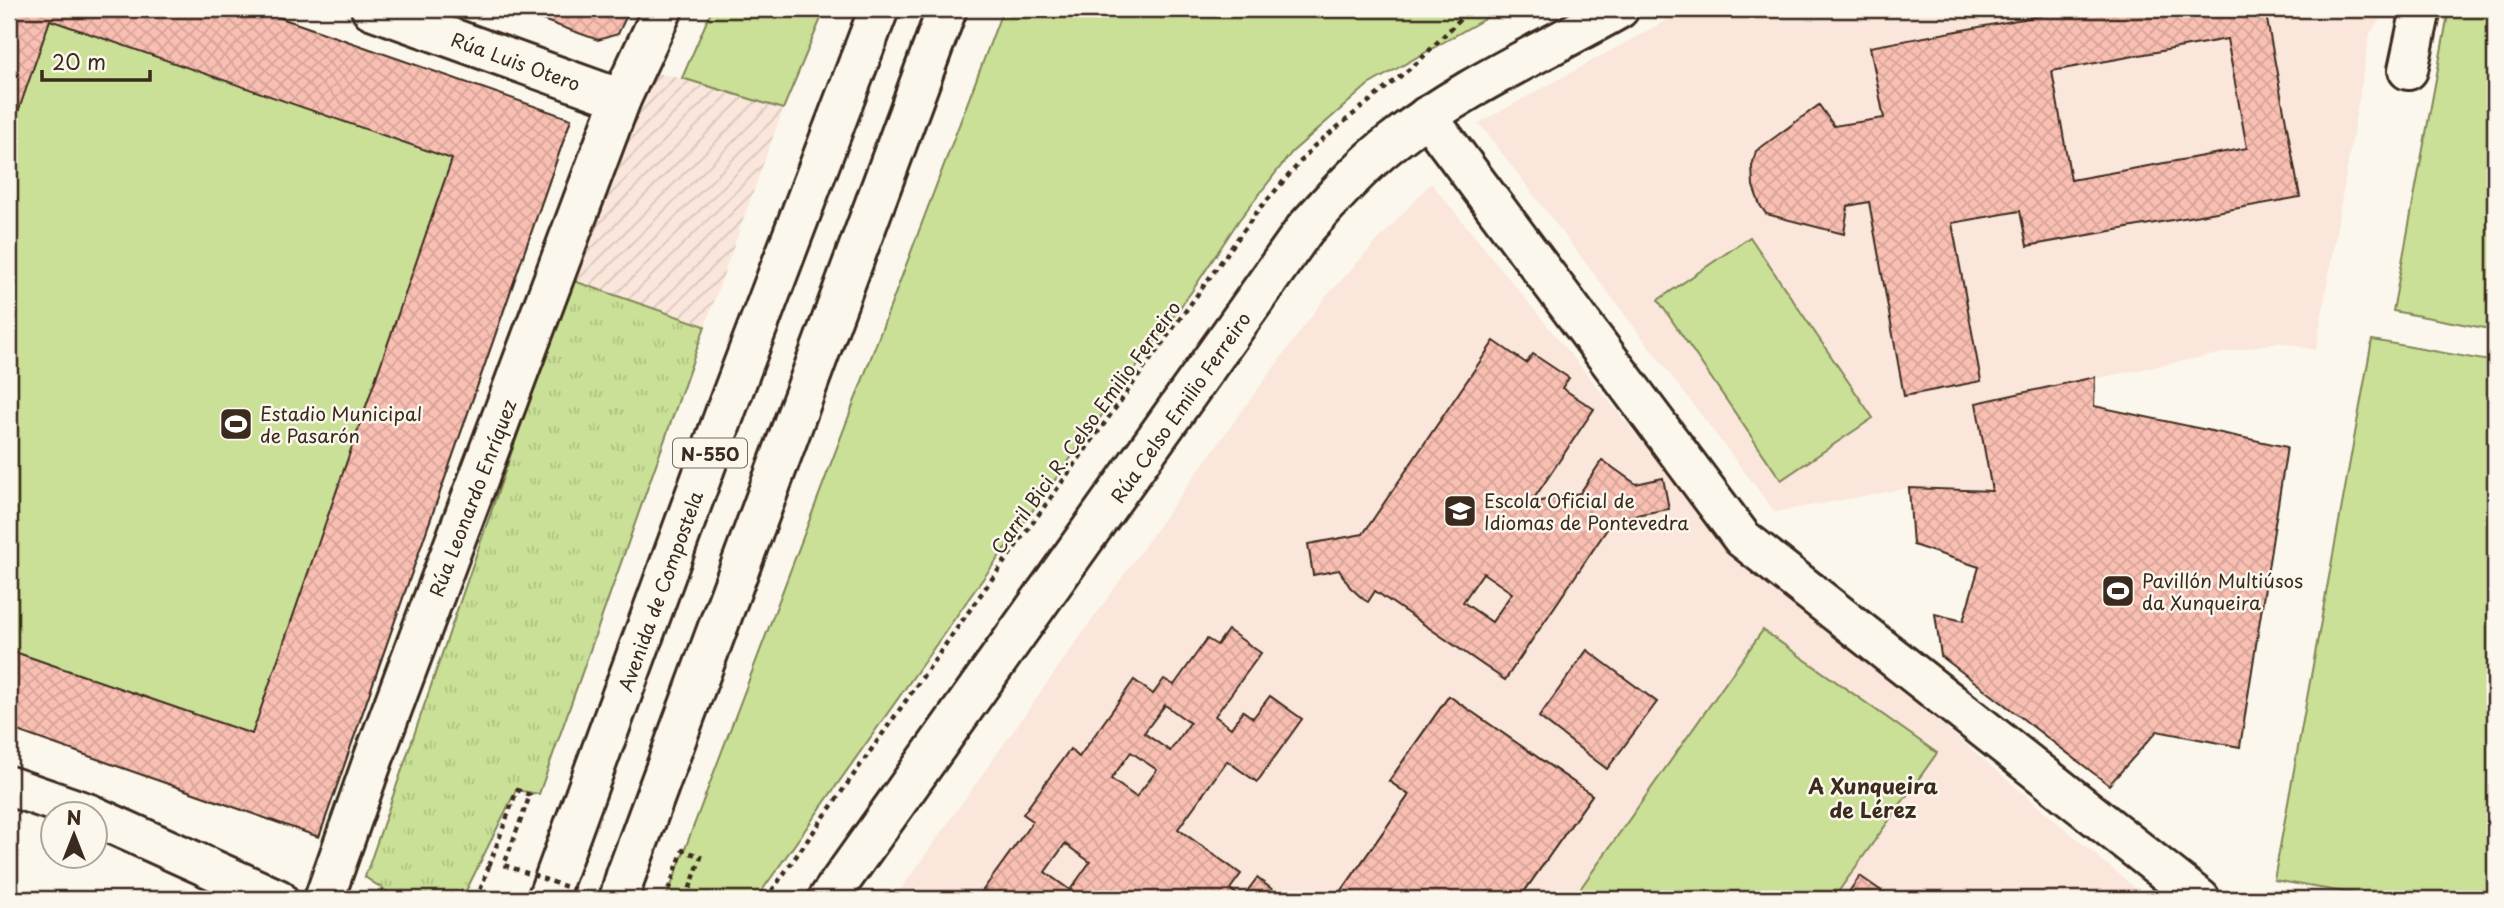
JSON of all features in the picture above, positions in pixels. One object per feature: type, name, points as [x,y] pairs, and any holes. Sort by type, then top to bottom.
[{"type":"main road","name":"Rúa Luis Otero","points":[[371,9],[621,99]]},
{"type":"main road","name":"Rúa Leonardo Enríquez","points":[[324,899],[374,757],[621,99],[663,9]]},
{"type":"main road","name":"Avenida de Compostela","points":[[547,899],[732,394],[879,9]]},
{"type":"main road","name":"N-550","points":[[619,899],[625,875],[947,9]]},
{"type":"main road","name":"Rúa Celso Emilio Ferreiro","points":[[828,899],[1305,229],[1344,185],[1390,144],[1427,116],[1488,79],[1619,9]]},
{"type":"main road","points":[[2408,69],[2421,9]]},
{"type":"main road","points":[[1427,116],[1742,538],[2200,899]]},
{"type":"main road","points":[[9,786],[50,800]]},
{"type":"main road","points":[[108,822],[278,899]]},
{"type":"path","name":"Carril Bici R. Celso Emilio Ferreiro","points":[[766,899],[1256,212],[1314,146],[1418,62],[1470,9]]},
{"type":"path","points":[[477,899],[517,790],[530,795],[504,865],[601,899]]},
{"type":"path","points":[[666,899],[683,850],[701,857],[686,899]]},
{"type":"shaded area","points":[[1687,9],[2387,9],[2370,33],[2316,350],[2278,342],[1977,402],[1992,491],[1909,488],[1775,512],[1479,123]]},
{"type":"shaded area","points":[[651,72],[682,78],[783,109],[705,326],[571,280]]},
{"type":"shaded area","points":[[1431,183],[1718,535],[2148,899],[894,899],[1187,486],[1324,299]]},
{"type":"green space","name":"Estadio Municipal de Pasarón","points":[[9,9],[255,9],[571,119],[319,837],[9,728]]},
{"type":"green space","points":[[712,9],[825,9],[783,109],[682,78]]},
{"type":"green space","points":[[1003,9],[1502,9],[1368,85],[1292,152],[1239,220],[1192,291],[972,594],[756,899],[666,899]]},
{"type":"green space","points":[[2449,9],[2495,9],[2495,330],[2393,311]]},
{"type":"green space","points":[[1750,237],[1873,418],[1781,480],[1658,300]]},
{"type":"green space","points":[[571,280],[705,326],[539,794],[516,790],[462,899],[398,899],[365,877]]},
{"type":"green space","points":[[2372,340],[2495,362],[2495,899],[2384,899],[2274,880]]},
{"type":"green space","points":[[1763,630],[1937,753],[1833,899],[1573,899]]},
{"type":"building","points":[[9,9],[255,9],[571,119],[319,837],[9,728],[9,650],[252,734],[452,159],[50,20],[9,138]]},
{"type":"building","points":[[512,9],[630,9],[618,34],[598,40]]},
{"type":"building","points":[[2077,9],[2265,9],[2300,197],[2027,246],[2020,211],[1952,223],[1981,381],[1904,396],[1869,202],[1848,206],[1844,234],[1766,214],[1753,186],[1752,166],[1756,151],[1819,105],[1834,126],[1884,118],[1870,47]],"holes":[[[2227,39],[2247,148],[2071,180],[2052,71]]]},
{"type":"building","points":[[1494,341],[1526,363],[1533,354],[1569,378],[1562,388],[1594,409],[1531,503],[1580,493],[1602,460],[1636,484],[1663,478],[1669,509],[1614,519],[1505,680],[1375,591],[1368,602],[1363,599],[1350,587],[1339,570],[1313,575],[1308,544],[1363,534]],"holes":[[[1483,573],[1512,593],[1492,622],[1463,602]]]},
{"type":"building","name":"Pavillón Multiúsos da Xunqueira","points":[[2095,377],[2094,406],[2287,447],[2240,747],[2157,731],[2109,785],[1941,656],[1935,614],[1963,621],[1979,567],[1913,545],[1909,488],[1992,491],[1976,403]]},
{"type":"building","points":[[1228,630],[1261,653],[1215,716],[1231,728],[1243,711],[1253,718],[1270,696],[1302,719],[1257,782],[1227,761],[1178,829],[1241,874],[1230,889],[1242,898],[1257,878],[1285,899],[1140,899],[1132,894],[1128,899],[1044,899],[1032,891],[1026,899],[978,897],[1033,821],[1023,814],[1070,749],[1079,757],[1134,680],[1153,694],[1164,679],[1174,685],[1207,639],[1217,645]],"holes":[[[1165,705],[1190,723],[1170,751],[1144,733]],[[1131,752],[1157,770],[1136,797],[1111,779]],[[1065,844],[1090,862],[1070,890],[1045,872]]]},
{"type":"building","points":[[1587,650],[1657,702],[1607,769],[1539,717]]},
{"type":"building","points":[[1449,696],[1592,795],[1519,899],[1336,899],[1409,795],[1389,781]]},
{"type":"building","points":[[1449,696],[1592,795],[1519,899],[1336,899],[1409,795],[1389,781]]},
{"type":"building","points":[[1860,876],[1893,899],[1844,899]]},
{"type":"place","name":"Estadio Municipal de Pasarón","points":[[236,424]]},
{"type":"place","name":"Escola Oficial de Idiomas de Pontevedra","points":[[1460,511]]},
{"type":"place","name":"Pavillón Multiúsos da Xunqueira","points":[[2118,591]]},
{"type":"district","name":"A Xunqueira de Lérez","points":[[1873,797]]}]
